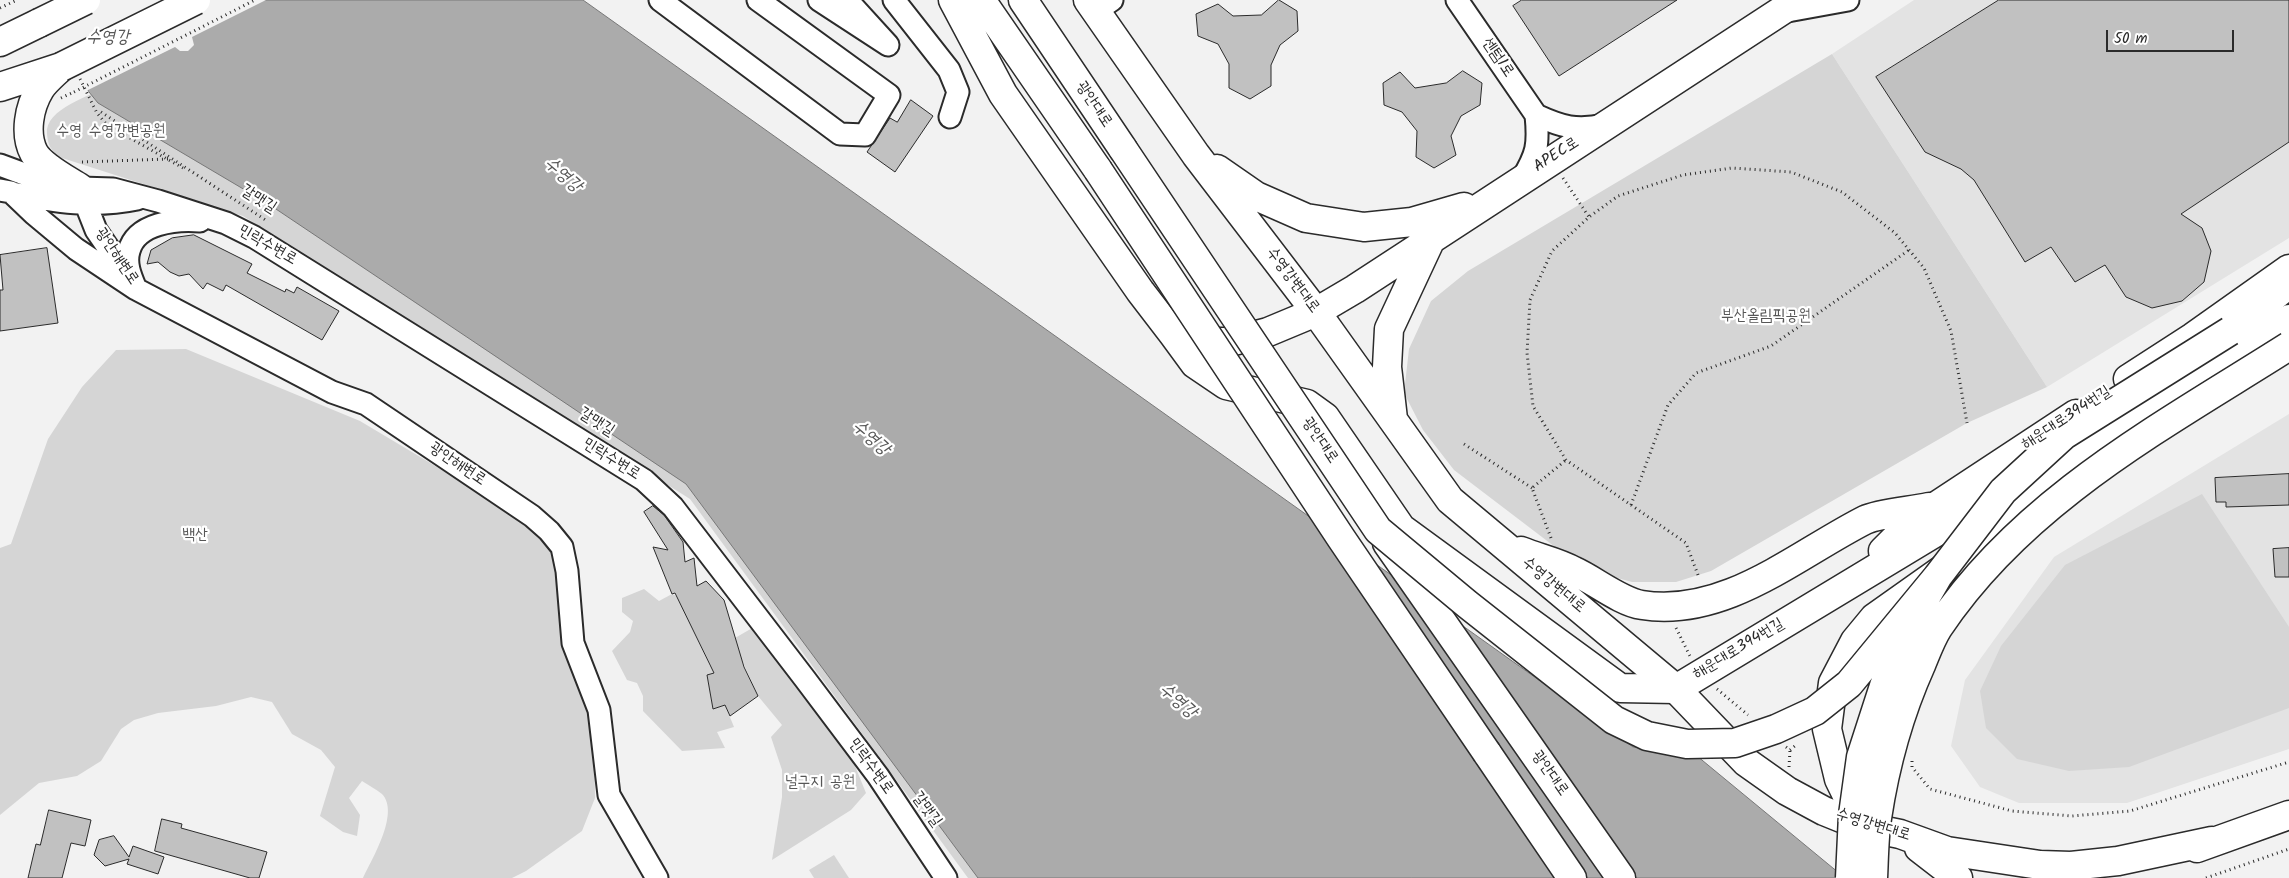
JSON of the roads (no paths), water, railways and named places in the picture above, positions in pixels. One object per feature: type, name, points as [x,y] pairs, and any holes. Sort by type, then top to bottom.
[{"type":"main road","points":[[0,42],[86,0]]},
{"type":"main road","points":[[81,185],[52,171],[34,153],[28,130],[31,107],[40,88],[69,69],[196,0]]},
{"type":"main road","points":[[953,0],[1003,94],[1140,291],[1195,364],[1226,385],[1307,404],[1325,417],[1401,528],[1620,688],[1676,689]]},
{"type":"main road","name":"광안대로","points":[[982,0],[1098,170],[1341,538],[1572,878]]},
{"type":"main road","name":"광안대로","points":[[1023,0],[1378,530],[1621,878]]},
{"type":"main road","name":"수영강변대로","points":[[1099,4],[1196,155],[1316,312],[1450,500],[1676,689],[1746,762],[1787,791],[1824,810],[1861,826],[1900,834],[1947,851],[2040,865],[2071,866],[2118,861],[2212,841]]},
{"type":"main road","name":"APEC로","points":[[1173,334],[1200,342],[1230,342],[1268,332],[1316,312],[1355,289],[1788,6]]},
{"type":"main road","points":[[0,27],[39,23]]},
{"type":"main road","points":[[0,87],[69,69]]},
{"type":"main road","points":[[1196,155],[1256,196],[1306,218],[1364,227],[1412,222],[1489,200]]},
{"type":"main road","points":[[1394,423],[1387,367],[1389,329],[1432,238]]},
{"type":"main road","name":"해운대로394번길","points":[[1854,580],[1912,522],[2193,337],[2289,269]]},
{"type":"main road","points":[[2230,331],[2289,284]]},
{"type":"main road","points":[[1378,530],[1467,604],[1614,720],[1647,736],[1687,744],[1735,743],[1776,729],[1815,712],[1850,684],[1938,576],[2003,491],[2064,435],[2289,295]]},
{"type":"main road","name":"해운대로394번길","points":[[1676,689],[1699,673],[2289,319]]},
{"type":"main road","points":[[1873,878],[1877,819],[1890,754],[1907,696],[1937,629],[1981,571],[2039,515],[2101,465],[2284,355],[2289,339]]},
{"type":"main road","name":"해운대로394번길","points":[[1854,580],[2086,469],[2284,355]]},
{"type":"main road","name":"해운대로394번길","points":[[2093,436],[2154,430]]},
{"type":"main road","points":[[1861,826],[1839,779],[1827,729],[1834,683],[1855,641],[1874,618],[1915,587],[2086,469]]},
{"type":"main road","points":[[1505,546],[1573,570],[1640,605],[1665,607],[1692,605],[1733,591],[1768,576],[1868,519],[1935,506]]},
{"type":"main road","points":[[1850,878],[1853,815],[1861,757],[1884,686],[1909,626],[1938,576]]},
{"type":"main road","points":[[2121,878],[2212,841],[2289,815]]},
{"type":"main road","points":[[1900,834],[1958,878]]},
{"type":"street","points":[[660,0],[840,134],[864,135],[889,95],[758,0]]},
{"type":"street","points":[[819,0],[888,45],[847,0]]},
{"type":"street","points":[[894,0],[949,70],[958,92],[950,117]]},
{"type":"street","name":"센텀1로","points":[[1458,0],[1536,115]]},
{"type":"street","points":[[1788,6],[1848,0]]},
{"type":"street","points":[[1536,115],[1557,125],[1585,129],[1605,125]]},
{"type":"street","points":[[1522,179],[1534,159],[1538,137],[1536,115]]},
{"type":"street","name":"민락수변로","points":[[0,165],[46,182],[113,189],[226,223],[254,237],[644,480],[673,507],[878,776],[946,878]]},
{"type":"street","name":"민락수변로","points":[[4,189],[40,199],[81,185]]},
{"type":"street","name":"광안해변로","points":[[81,185],[96,230],[136,289],[332,392],[366,404],[532,516],[549,530],[562,547],[567,571],[573,643],[599,710],[609,795],[657,878]]},
{"type":"street","points":[[4,189],[76,248],[136,289]]},
{"type":"street","points":[[136,289],[128,269],[129,250],[138,236],[156,226],[171,221],[226,223]]},
{"type":"water","name":"수영강","points":[[46,0],[583,0],[1633,747],[1660,750],[1674,737],[1845,878],[978,878],[686,484],[267,203],[98,103],[89,92]]},
{"type":"park label","name":"수영 수영강변공원","points":[[111,132]]},
{"type":"park label","name":"부산올림픽공원","points":[[1766,317]]},
{"type":"park label","name":"백산","points":[[195,536]]},
{"type":"park label","name":"널구지 공원","points":[[820,783]]}]
